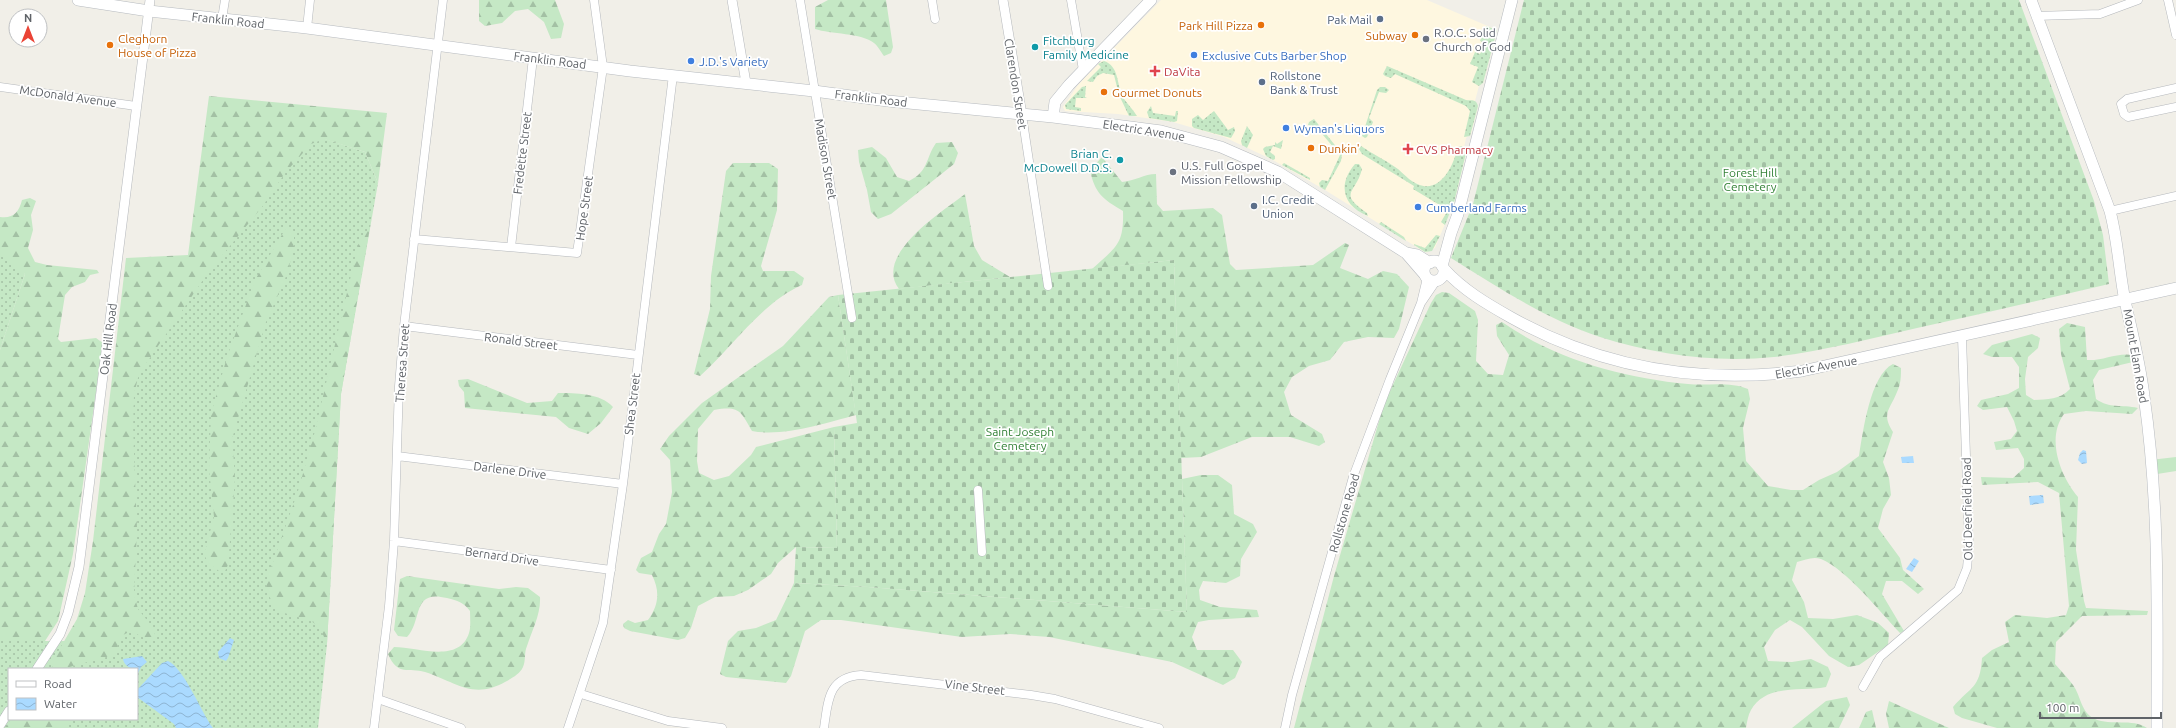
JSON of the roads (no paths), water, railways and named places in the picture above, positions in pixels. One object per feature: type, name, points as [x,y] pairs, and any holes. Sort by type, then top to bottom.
[{"type":"main road","name":"Franklin Road","points":[[78,0],[149,6],[222,19],[307,28],[603,67],[888,101],[1022,115]]},
{"type":"main road","points":[[1437,265],[1458,214],[1512,0]]},
{"type":"main road","name":"Mount Elam Road","points":[[2031,0],[2110,211],[2119,247],[2125,299],[2136,348],[2144,397],[2155,525],[2157,728]]},
{"type":"main road","points":[[1053,117],[1055,102],[1148,1]]},
{"type":"main road","name":"Electric Avenue","points":[[1022,115],[1053,117],[1161,131],[1221,147],[1278,172],[1406,252],[1432,279],[1465,290]]},
{"type":"main road","name":"Electric Avenue","points":[[1406,252],[1417,255],[1437,265],[1465,290],[1528,327],[1576,349],[1634,366],[1691,375],[1736,377],[1802,371],[2176,288]]},
{"type":"main road","points":[[1437,265],[1444,275],[1432,279],[1426,267],[1437,265]]},
{"type":"street","points":[[222,19],[225,0]]},
{"type":"street","points":[[307,28],[310,0]]},
{"type":"street","name":"Theresa Street","points":[[374,728],[394,541],[399,386],[404,326],[443,0]]},
{"type":"street","name":"Hope Street","points":[[414,239],[577,254],[603,67],[594,0]]},
{"type":"street","points":[[732,0],[746,83]]},
{"type":"street","name":"Madison Street","points":[[800,0],[852,318]]},
{"type":"street","points":[[932,0],[935,19]]},
{"type":"street","name":"Clarendon Street","points":[[1003,0],[1048,286]]},
{"type":"street","points":[[1071,0],[1083,70]]},
{"type":"street","points":[[2036,16],[2100,14],[2138,0]]},
{"type":"street","points":[[2168,0],[2176,35]]},
{"type":"street","name":"Oak Hill Road","points":[[37,668],[60,634],[68,613],[79,567],[149,6]]},
{"type":"street","name":"Fredette Street","points":[[511,247],[533,58]]},
{"type":"street","name":"Shea Street","points":[[568,728],[581,694],[601,631],[611,570],[674,75]]},
{"type":"street","name":"McDonald Avenue","points":[[0,87],[136,106]]},
{"type":"street","points":[[2176,88],[2127,99],[2121,104],[2124,114],[2128,117],[2176,107]]},
{"type":"street","points":[[2110,211],[2176,196]]},
{"type":"street","name":"Rollstone Road","points":[[1285,728],[1292,696],[1353,477],[1390,379],[1432,279]]},
{"type":"street","name":"Ronald Street","points":[[404,326],[638,355]]},
{"type":"street","name":"Old Deerfield Road","points":[[1863,687],[1880,657],[1956,592],[1966,573],[1969,546],[1962,336]]},
{"type":"street","name":"Darlene Drive","points":[[397,456],[623,484]]},
{"type":"street","points":[[978,490],[982,552]]},
{"type":"street","name":"Bernard Drive","points":[[394,541],[611,570]]},
{"type":"street","name":"Vine Street","points":[[824,728],[828,701],[834,687],[846,678],[862,675],[1038,696],[1158,728]]},
{"type":"street","points":[[581,694],[668,721],[722,728]]},
{"type":"street","points":[[378,699],[461,728]]},
{"type":"street","points":[[0,725],[8,713]]},
{"type":"water","points":[[2083,450],[2086,451],[2087,463],[2082,464],[2078,460],[2080,453]]},
{"type":"water","points":[[1913,456],[1914,463],[1902,463],[1901,457]]},
{"type":"water","points":[[2043,495],[2044,503],[2030,505],[2029,496]]},
{"type":"water","points":[[1914,558],[1919,561],[1912,572],[1906,569]]},
{"type":"water","points":[[230,638],[234,640],[226,661],[219,658],[218,652]]},
{"type":"water","points":[[142,656],[147,662],[141,667],[138,673],[138,668],[128,667],[123,659]]},
{"type":"water","points":[[168,661],[180,672],[213,728],[176,728],[174,724],[138,698],[138,689],[162,663]]},
{"type":"place","name":"Pak Mail","points":[[1380,19]]},
{"type":"place","name":"Park Hill Pizza","points":[[1261,25]]},
{"type":"place","name":"Subway","points":[[1415,35]]},
{"type":"place","name":"R.O.C. Solid Church of God","points":[[1426,39]]},
{"type":"place","name":"Cleghorn House of Pizza","points":[[110,45]]},
{"type":"place","name":"Fitchburg Family Medicine","points":[[1035,47]]},
{"type":"place","name":"Exclusive Cuts Barber Shop","points":[[1194,55]]},
{"type":"place","name":"J.D.'s Variety","points":[[691,61]]},
{"type":"place","name":"DaVita","points":[[1155,71]]},
{"type":"place","name":"Rollstone Bank & Trust","points":[[1262,82]]},
{"type":"place","name":"Gourmet Donuts","points":[[1104,92]]},
{"type":"place","name":"Wyman's Liquors","points":[[1286,128]]},
{"type":"place","name":"Dunkin'","points":[[1311,148]]},
{"type":"place","name":"CVS Pharmacy","points":[[1408,149]]},
{"type":"place","name":"Brian C. McDowell D.D.S.","points":[[1120,160]]},
{"type":"place","name":"U.S. Full Gospel Mission Fellowship","points":[[1173,172]]},
{"type":"place","name":"I.C. Credit Union","points":[[1254,206]]},
{"type":"place","name":"Cumberland Farms","points":[[1418,207]]},
{"type":"park label","name":"Forest Hill Cemetery","points":[[1750,179]]},
{"type":"park label","name":"Saint Joseph Cemetery","points":[[1020,438]]}]
